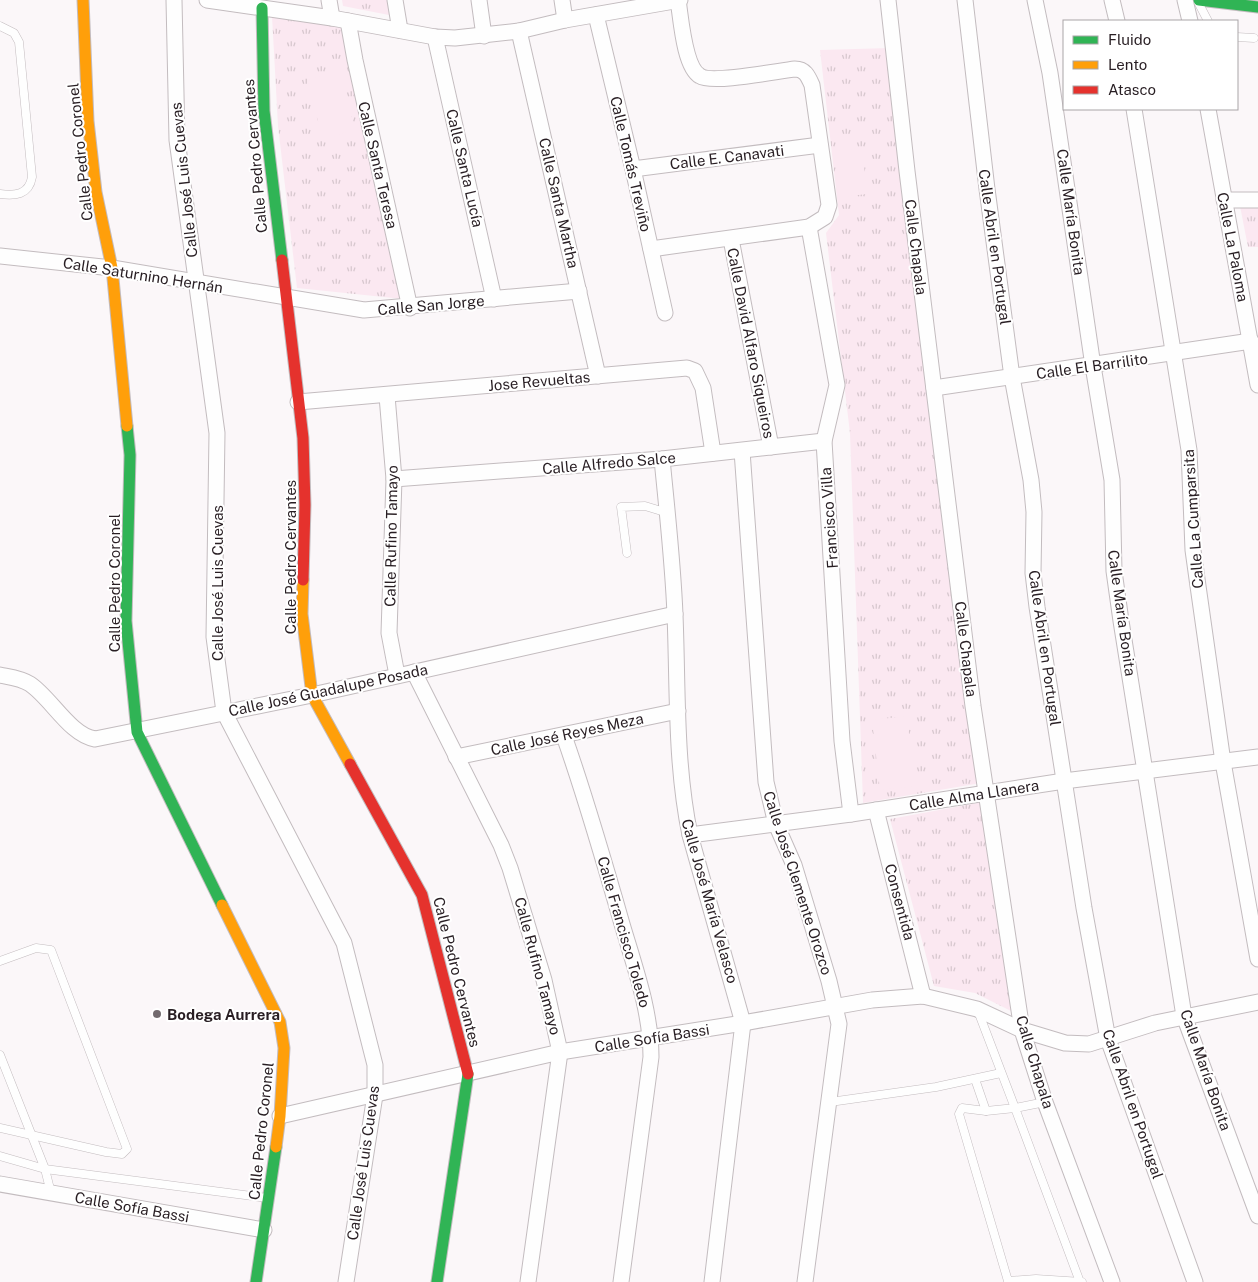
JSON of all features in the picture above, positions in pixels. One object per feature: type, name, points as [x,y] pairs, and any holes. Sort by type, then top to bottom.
[{"type":"street","name":"Calle Pedro Coronel","points":[[83,0],[90,139],[96,192],[112,268],[130,455],[126,621],[137,732],[280,1022],[284,1048],[280,1116],[256,1282]]},
{"type":"street","name":"Calle José Luis Cuevas","points":[[174,0],[176,132],[217,433],[214,637],[224,712],[344,943],[375,1065],[375,1095],[346,1282]]},
{"type":"street","points":[[207,0],[242,2],[262,8],[332,18],[435,37],[484,36],[519,31],[648,2],[679,0],[687,51],[694,70],[699,76],[715,80],[795,69],[800,69],[806,74],[812,85],[829,205],[825,217],[810,227],[652,249]]},
{"type":"street","points":[[329,0],[332,18]]},
{"type":"street","points":[[394,0],[400,30]]},
{"type":"street","points":[[479,0],[484,36]]},
{"type":"street","points":[[562,0],[565,20]]},
{"type":"street","name":"Calle Chapala","points":[[888,0],[907,171],[986,794],[1022,1030],[1045,1102],[1112,1282]]},
{"type":"street","name":"Calle Abril en Portugal","points":[[965,0],[987,189],[1012,377],[1034,512],[1033,573],[1084,908],[1108,1039],[1196,1282]]},
{"type":"street","name":"Calle María Bonita","points":[[1035,0],[1050,73],[1093,366],[1112,480],[1112,539],[1116,588],[1184,1016],[1258,1216]]},
{"type":"street","points":[[1112,0],[1117,20]]},
{"type":"street","points":[[1185,0],[1190,20]]},
{"type":"street","points":[[1198,0],[1258,8],[1257,0]]},
{"type":"street","name":"Calle Pedro Cervantes","points":[[262,8],[264,111],[305,470],[302,614],[312,695],[422,895],[468,1072],[437,1282]]},
{"type":"street","name":"Calle Tomás Treviño","points":[[596,15],[652,249],[665,313]]},
{"type":"street","name":"Calle Santa Teresa","points":[[348,21],[410,308]]},
{"type":"street","name":"Calle Santa Martha","points":[[519,31],[598,376]]},
{"type":"street","name":"Calle Santa Lucía","points":[[435,37],[494,299]]},
{"type":"street","name":"Calle La Cumparsita","points":[[1134,110],[1189,450],[1193,550],[1224,762],[1258,960]]},
{"type":"street","name":"Calle La Paloma","points":[[1208,110],[1258,385]]},
{"type":"street","name":"Calle E. Canavati","points":[[633,169],[820,145]]},
{"type":"street","points":[[1224,200],[1258,200]]},
{"type":"street","name":"Francisco Villa","points":[[810,227],[837,385],[824,441],[842,740],[851,814]]},
{"type":"street","name":"Calle David Alfaro Siqueiros","points":[[731,239],[771,447]]},
{"type":"street","name":"Calle Saturnino Hernán","points":[[0,256],[112,268],[284,298]]},
{"type":"street","name":"Calle San Jorge","points":[[284,298],[364,310],[410,308],[578,291]]},
{"type":"street","name":"Calle El Barrilito","points":[[934,388],[1093,366],[1251,341]]},
{"type":"street","name":"Jose Revueltas","points":[[298,402],[387,396],[688,368],[695,371],[703,388],[713,453]]},
{"type":"street","name":"Calle Rufino Tamayo","points":[[387,396],[394,479],[389,633],[397,675]]},
{"type":"street","name":"Calle Alfredo Salce","points":[[394,479],[662,459],[824,441]]},
{"type":"street","name":"Calle José Clemente Orozco","points":[[742,451],[766,782],[776,824],[794,865],[836,1007],[839,1024],[805,1282]]},
{"type":"street","name":"Calle José María Velasco","points":[[662,459],[675,614],[680,773],[690,835],[743,1023],[712,1282]]},
{"type":"street","name":"Calle José Guadalupe Posada","points":[[0,675],[15,678],[32,685],[83,736],[95,739],[312,695],[675,614]]},
{"type":"street","name":"Calle Rufino Tamayo","points":[[414,672],[501,845],[510,868],[544,980],[560,1052],[528,1282]]},
{"type":"street","name":"Calle José Reyes Meza","points":[[456,757],[678,711]]},
{"type":"street","name":"Calle Francisco Toledo","points":[[564,736],[581,785],[629,946],[647,1014],[651,1038],[651,1058],[621,1282]]},
{"type":"street","name":"Calle Alma Llanera","points":[[690,835],[851,814],[986,794],[1064,780],[1258,757]]},
{"type":"street","name":"Consentida","points":[[876,810],[923,996]]},
{"type":"street","name":"Calle Sofía Bassi","points":[[280,1116],[560,1052],[872,1000],[923,996],[977,1009],[1022,1030],[1065,1043],[1089,1044],[1155,1023],[1258,1002]]},
{"type":"street","name":"Calle Sofía Bassi","points":[[0,1184],[264,1230]]},
{"type":"lane","points":[[1198,0],[1208,20]]},
{"type":"lane","points":[[0,26],[14,33],[19,42],[32,177],[29,188],[24,192],[0,194]]},
{"type":"lane","points":[[1238,37],[1254,38]]},
{"type":"lane","points":[[627,553],[621,507],[645,506],[668,513]]},
{"type":"lane","points":[[0,961],[36,948],[51,950],[126,1149],[120,1155],[0,1128]]},
{"type":"lane","points":[[977,1009],[1000,1073],[1016,1108],[1081,1282],[1036,1279],[1008,1281],[959,1114],[962,1108],[986,1111],[1016,1108],[1045,1102]]},
{"type":"lane","points":[[0,1055],[45,1169],[51,1193]]},
{"type":"lane","points":[[830,1102],[975,1079],[1000,1073]]},
{"type":"lane","points":[[975,1079],[986,1111]]},
{"type":"lane","points":[[0,1156],[45,1169],[269,1198]]},
{"type":"green space","points":[[342,0],[391,0],[394,16],[343,6]]},
{"type":"green space","points":[[272,16],[342,23],[403,299],[297,288],[278,126]]},
{"type":"green space","points":[[890,48],[981,783],[863,803],[850,433],[826,233],[839,215],[820,50]]},
{"type":"green space","points":[[340,70],[355,129],[323,140],[307,80]]},
{"type":"green space","points":[[862,148],[867,194],[841,197],[836,151]]},
{"type":"green space","points":[[1240,206],[1258,207],[1258,247],[1248,247]]},
{"type":"green space","points":[[907,716],[915,786],[880,790],[872,720]]},
{"type":"green space","points":[[983,802],[1017,1014],[975,993],[934,986],[890,819]]},
{"type":"traffic: fast","points":[[1199,0],[1258,7]]},
{"type":"traffic: fast","points":[[262,8],[264,111],[282,260]]},
{"type":"traffic: fast","points":[[127,426],[130,455],[126,621],[137,732],[222,905]]},
{"type":"traffic: fast","points":[[437,1282],[468,1074]]},
{"type":"traffic: fast","points":[[256,1282],[276,1147]]},
{"type":"traffic: slow","points":[[83,0],[88,121],[96,192],[112,268],[127,426]]},
{"type":"traffic: slow","points":[[303,580],[302,614],[312,695],[350,764]]},
{"type":"traffic: slow","points":[[222,905],[280,1022],[284,1048],[276,1147]]},
{"type":"traffic: jam","points":[[282,260],[303,438],[305,505],[303,580]]},
{"type":"traffic: jam","points":[[350,764],[422,895],[468,1074]]},
{"type":"place","name":"Bodega Aurrera","points":[[157,1014]]}]
